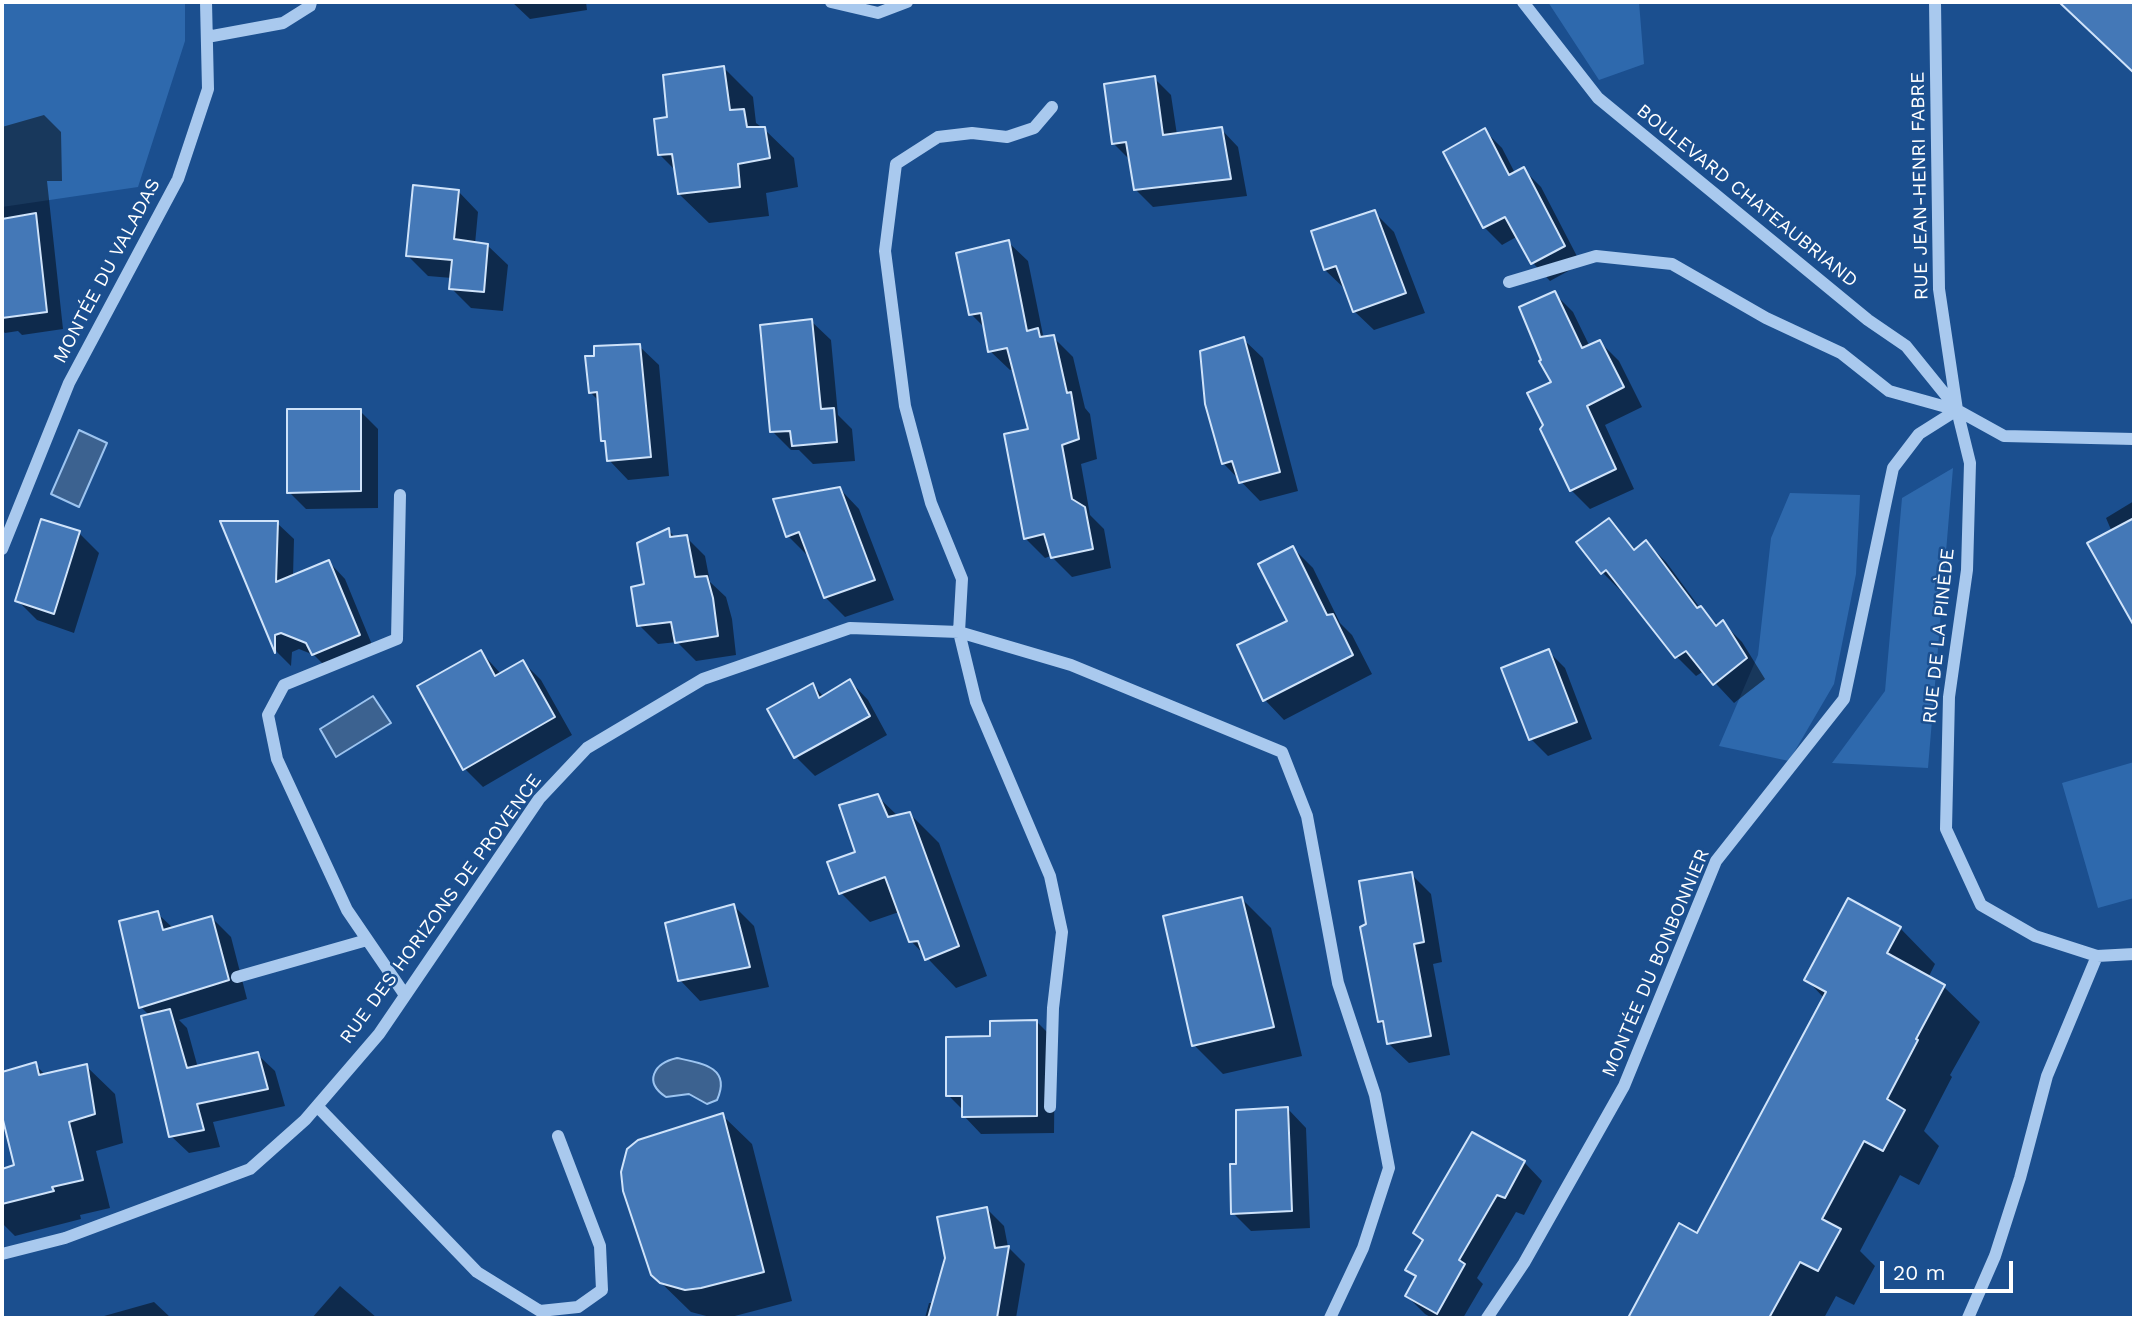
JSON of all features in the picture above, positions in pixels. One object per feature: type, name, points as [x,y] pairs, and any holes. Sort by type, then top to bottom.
[{"type":"street","name":"MONTÉE DU VALADAS","points":[[2,549],[69,383],[178,179],[208,89],[206,2]]},
{"type":"street","points":[[206,37],[284,23],[310,6],[311,2]]},
{"type":"street","points":[[831,2],[878,13],[907,2]]},
{"type":"street","name":"BOULEVARD CHATEAUBRIAND","points":[[1523,2],[1598,99],[1868,320],[1906,346],[1957,410]]},
{"type":"street","name":"RUE JEAN-HENRI FABRE","points":[[1935,2],[1939,289],[1957,410]]},
{"type":"street","points":[[1050,1107],[1053,1008],[1062,932],[1050,876],[976,702],[959,632],[962,579],[931,503],[905,406],[884,251],[896,164],[938,137],[972,133],[1007,137],[1034,128],[1052,107]]},
{"type":"street","points":[[1509,282],[1596,256],[1672,264],[1766,318],[1840,353],[1889,391],[1957,410],[2004,436],[2134,439]]},
{"type":"street","name":"RUE DE LA PINÈDE","points":[[1957,410],[1970,463],[1970,490],[1967,570],[1949,697],[1946,829],[1981,905],[2035,936],[2097,956],[2134,954]]},
{"type":"street","name":"MONTÉE DU BONBONNIER","points":[[1488,1318],[1524,1263],[1624,1086],[1716,862],[1844,699],[1893,468],[1919,434],[1957,410]]},
{"type":"street","points":[[400,495],[397,639],[284,685],[268,715],[277,759],[347,911],[405,995]]},
{"type":"street","name":"RUE DES HORIZONS DE PROVENCE","points":[[2,1254],[65,1238],[250,1169],[305,1120],[379,1034],[539,799],[587,748],[703,680],[850,628],[959,632],[1071,665],[1282,752],[1307,816],[1338,983],[1375,1096],[1389,1168],[1363,1248],[1330,1318]]},
{"type":"street","points":[[237,977],[367,940]]},
{"type":"street","points":[[1968,1318],[1995,1256],[2020,1178],[2047,1076],[2097,956]]},
{"type":"street","points":[[317,1106],[477,1272],[540,1311],[578,1307],[602,1290],[600,1246],[558,1136]]},
{"type":"shaded area","points":[[2,2],[185,2],[185,41],[138,187],[2,207]]},
{"type":"shaded area","points":[[1548,2],[1639,2],[1644,64],[1599,80]]},
{"type":"shaded area","points":[[79,430],[107,443],[79,507],[51,494]]},
{"type":"shaded area","points":[[1953,468],[1928,768],[1832,763],[1885,691],[1902,498]]},
{"type":"shaded area","points":[[1790,493],[1860,495],[1856,574],[1834,684],[1789,761],[1719,746],[1758,655],[1771,538]]},
{"type":"shaded area","points":[[373,696],[391,723],[336,757],[320,729]]},
{"type":"shaded area","points":[[2134,762],[2134,898],[2098,908],[2062,783]]},
{"type":"shaded area","points":[[677,1058],[712,1068],[720,1080],[721,1089],[717,1100],[707,1104],[689,1094],[666,1097],[659,1091],[653,1079],[654,1074],[662,1064]]},
{"type":"building","points":[[2059,2],[2134,2],[2134,73]]},
{"type":"building","points":[[724,66],[730,110],[744,109],[747,127],[765,127],[770,158],[738,164],[740,187],[678,194],[672,154],[658,155],[654,119],[667,117],[663,75]]},
{"type":"building","points":[[1155,76],[1163,135],[1222,127],[1231,179],[1134,190],[1126,142],[1112,144],[1104,84]]},
{"type":"building","points":[[1485,128],[1509,175],[1524,167],[1565,246],[1531,264],[1505,217],[1483,228],[1443,152]]},
{"type":"building","points":[[413,185],[459,190],[454,239],[488,244],[484,292],[449,289],[452,260],[406,256]]},
{"type":"building","points":[[1375,210],[1406,293],[1353,312],[1336,266],[1324,270],[1311,231]]},
{"type":"building","points":[[36,213],[47,312],[2,318],[2,219]]},
{"type":"building","points":[[1009,240],[1027,331],[1038,328],[1040,337],[1054,335],[1067,393],[1071,392],[1079,439],[1062,445],[1072,499],[1085,507],[1093,549],[1051,558],[1044,534],[1024,539],[1004,434],[1028,429],[1007,348],[988,352],[981,313],[969,315],[956,253]]},
{"type":"building","points":[[1555,291],[1582,348],[1600,340],[1624,387],[1587,406],[1616,469],[1570,491],[1540,429],[1543,425],[1527,393],[1551,382],[1539,361],[1541,360],[1519,307]]},
{"type":"building","points":[[812,319],[821,409],[834,408],[837,442],[792,446],[790,431],[770,432],[760,325]]},
{"type":"building","points":[[1244,337],[1280,472],[1239,483],[1232,461],[1222,464],[1205,404],[1200,351]]},
{"type":"building","points":[[640,344],[651,457],[607,461],[605,441],[601,441],[597,392],[589,393],[585,356],[594,356],[594,346]]},
{"type":"building","points":[[287,409],[361,409],[361,491],[287,493]]},
{"type":"building","points":[[840,487],[875,580],[824,598],[799,532],[786,537],[773,499]]},
{"type":"building","points":[[1609,518],[1634,550],[1646,540],[1697,608],[1701,606],[1716,626],[1723,620],[1747,658],[1713,685],[1686,651],[1675,658],[1606,570],[1601,574],[1576,542]]},
{"type":"building","points":[[2134,518],[2134,626],[2087,543]]},
{"type":"building","points":[[41,519],[80,531],[54,614],[15,601]]},
{"type":"building","points":[[220,521],[278,521],[276,582],[329,560],[360,635],[312,655],[306,643],[281,633],[275,635],[275,653]]},
{"type":"building","points":[[669,528],[670,537],[687,535],[695,577],[707,576],[718,636],[675,643],[671,622],[637,626],[631,587],[644,584],[637,543]]},
{"type":"building","points":[[1293,546],[1327,615],[1333,614],[1353,655],[1263,701],[1237,645],[1287,621],[1258,564]]},
{"type":"building","points":[[1549,649],[1577,722],[1529,740],[1501,668]]},
{"type":"building","points":[[481,650],[495,676],[523,660],[555,717],[463,770],[417,686]]},
{"type":"building","points":[[850,679],[870,716],[794,758],[767,709],[813,683],[819,698]]},
{"type":"building","points":[[878,794],[888,817],[910,812],[959,946],[925,960],[918,941],[909,942],[885,877],[839,894],[827,862],[855,852],[839,805]]},
{"type":"building","points":[[1412,872],[1424,942],[1414,944],[1431,1036],[1387,1044],[1383,1021],[1378,1022],[1360,927],[1366,924],[1359,881]]},
{"type":"building","points":[[1242,897],[1274,1027],[1192,1046],[1163,916]]},
{"type":"building","points":[[1848,898],[1901,927],[1887,953],[1945,985],[1887,1099],[1905,1110],[1883,1151],[1864,1141],[1822,1219],[1841,1229],[1818,1271],[1800,1262],[1769,1318],[1628,1318],[1679,1223],[1697,1233],[1826,992],[1804,980]]},
{"type":"building","points":[[734,904],[750,967],[678,981],[665,923]]},
{"type":"building","points":[[158,911],[163,930],[212,916],[229,980],[139,1008],[119,921]]},
{"type":"building","points":[[170,1009],[187,1068],[258,1052],[268,1089],[197,1104],[204,1130],[169,1137],[141,1016]]},
{"type":"building","points":[[1037,1020],[1037,1116],[962,1117],[962,1096],[946,1096],[946,1037],[990,1036],[990,1021]]},
{"type":"building","points":[[36,1062],[39,1075],[87,1064],[95,1114],[69,1122],[83,1180],[52,1187],[54,1191],[2,1204],[2,1169],[14,1165],[2,1116],[2,1072]]},
{"type":"building","points":[[1288,1107],[1292,1211],[1231,1214],[1230,1164],[1236,1164],[1236,1110]]},
{"type":"building","points":[[723,1113],[764,1272],[685,1290],[660,1283],[651,1275],[623,1191],[621,1172],[627,1149],[638,1140]]},
{"type":"building","points":[[1472,1132],[1525,1161],[1505,1198],[1497,1195],[1459,1260],[1465,1264],[1437,1314],[1405,1296],[1416,1276],[1405,1270],[1423,1240],[1413,1233]]},
{"type":"building","points":[[987,1207],[995,1248],[1009,1246],[997,1318],[928,1318],[945,1258],[937,1217]]}]
